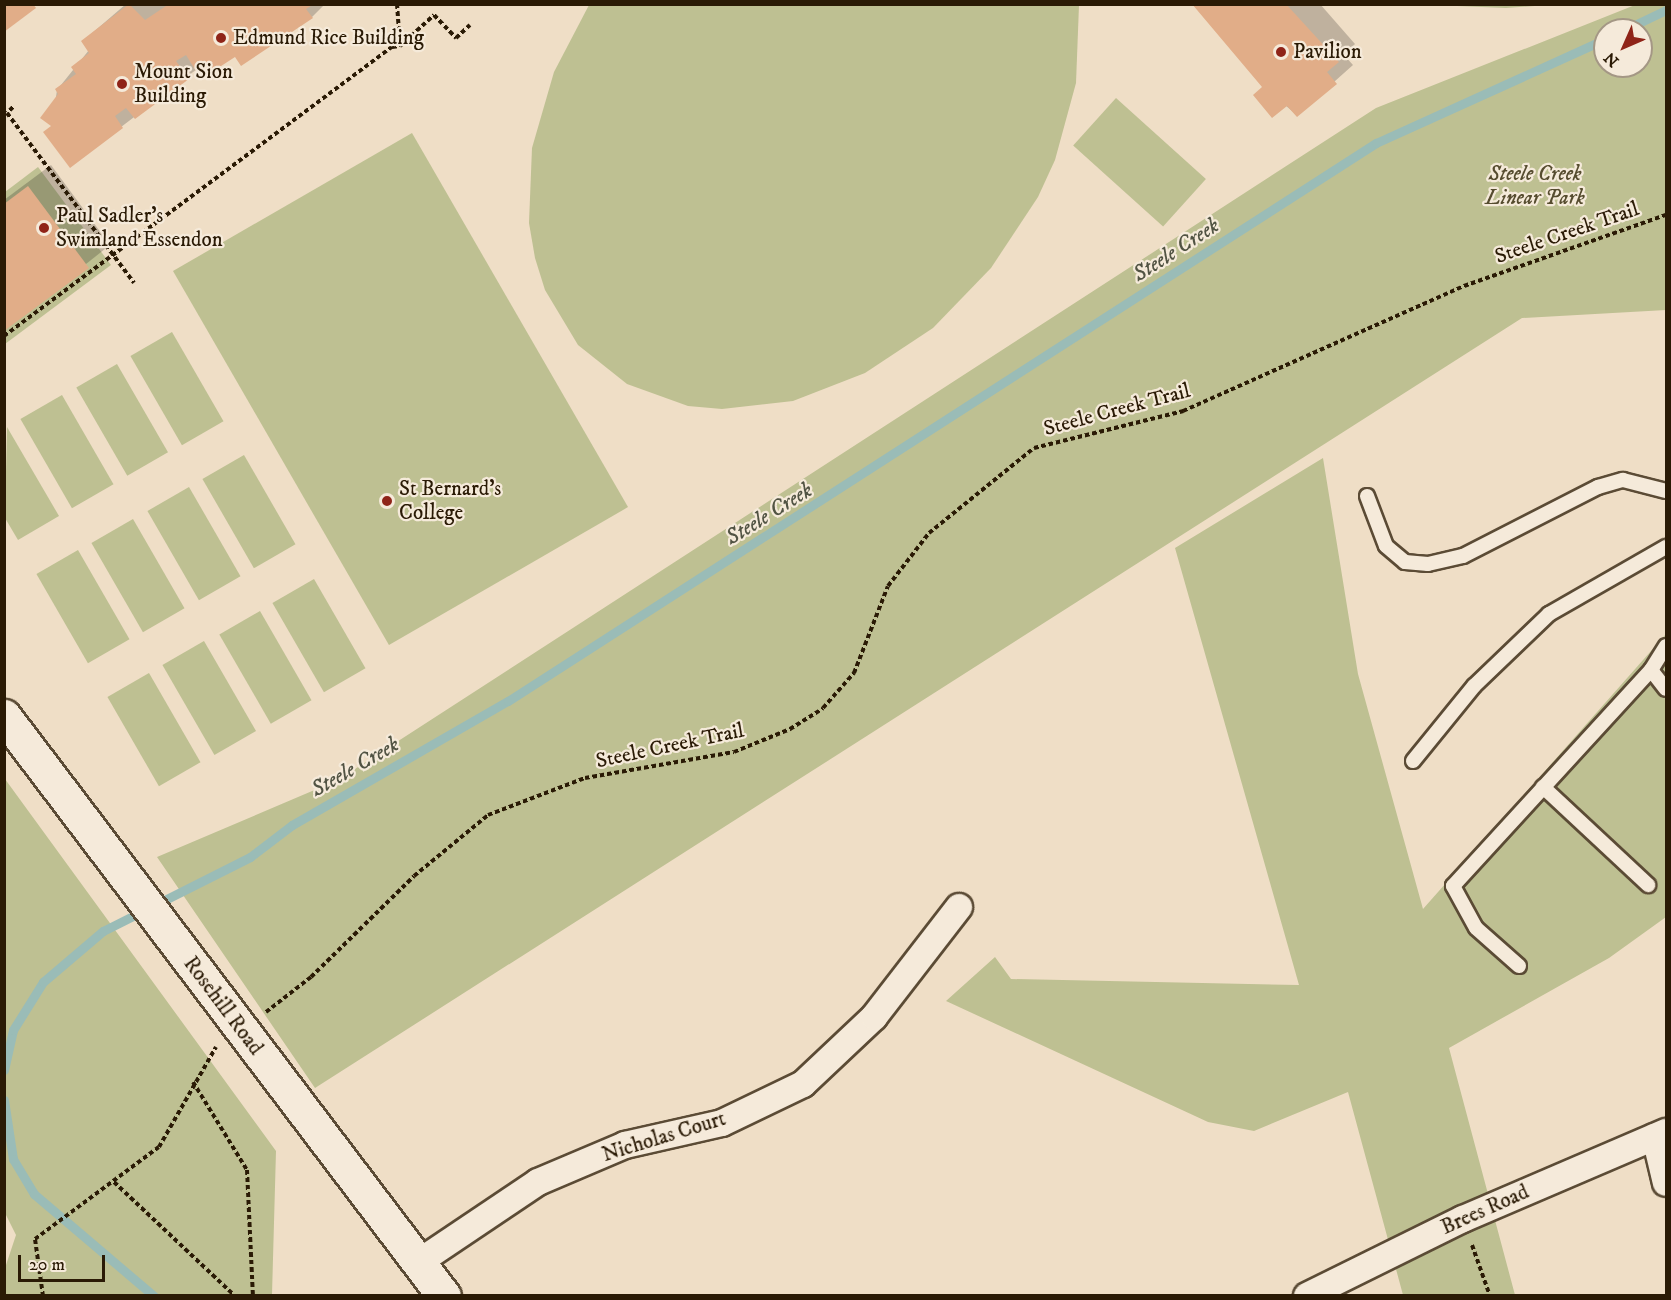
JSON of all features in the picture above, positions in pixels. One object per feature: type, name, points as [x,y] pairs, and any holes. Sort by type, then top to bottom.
[{"type":"street","name":"Rosehill Road","points":[[4,716],[444,1296]]},
{"type":"street","name":"Nicholas Court","points":[[419,1262],[538,1182],[625,1145],[722,1123],[803,1084],[874,1017],[958,907]]},
{"type":"street","points":[[1661,1135],[1666,1183]]},
{"type":"street","name":"Brees Road","points":[[1307,1296],[1463,1219],[1661,1135]]},
{"type":"lane","points":[[1367,496],[1386,546],[1405,562],[1428,564],[1462,556],[1598,487],[1623,480],[1666,491]]},
{"type":"lane","points":[[1413,761],[1474,686],[1549,614],[1666,547]]},
{"type":"lane","points":[[1519,966],[1476,928],[1453,886],[1651,670],[1666,646]]},
{"type":"lane","points":[[1651,670],[1666,689]]},
{"type":"lane","points":[[1544,787],[1648,885]]},
{"type":"path","points":[[397,4],[400,46]]},
{"type":"path","points":[[4,336],[392,47],[400,46],[434,15],[456,38],[470,25]]},
{"type":"path","points":[[13,107],[6,114],[134,283]]},
{"type":"path","name":"Steele Creek Trail","points":[[43,1296],[35,1239],[159,1147],[212,1051],[311,977],[414,876],[488,815],[585,778],[734,752],[790,729],[823,708],[854,673],[888,586],[929,533],[1034,448],[1183,411],[1464,286],[1666,215]]},
{"type":"path","points":[[193,1082],[247,1170],[253,1296]]},
{"type":"path","points":[[114,1182],[235,1296]]},
{"type":"path","points":[[1463,1219],[1490,1296]]},
{"type":"green space","points":[[1433,4],[1549,5],[1506,8]]},
{"type":"green space","points":[[589,5],[1079,5],[1076,83],[1055,160],[1038,197],[991,268],[933,328],[865,373],[793,401],[722,409],[688,406],[627,384],[578,345],[545,290],[535,258],[529,223],[532,148],[554,72]]},
{"type":"green space","name":"Steele Creek Linear Park","points":[[1635,5],[1666,5],[1666,310],[1522,318],[315,1088],[157,857],[338,780],[1376,108],[1593,22],[1593,78],[1653,78],[1653,18],[1602,18]]},
{"type":"green space","points":[[1116,98],[1206,179],[1163,227],[1073,146]]},
{"type":"green space","points":[[412,133],[628,507],[389,645],[173,271]]},
{"type":"green space","name":"Paul Sadler's Swimland Essendon","points":[[38,167],[111,265],[5,344],[5,192]]},
{"type":"green space","points":[[172,332],[224,421],[182,445],[130,356]]},
{"type":"green space","points":[[117,364],[168,452],[127,476],[76,388]]},
{"type":"green space","points":[[62,395],[114,484],[72,508],[20,419]]},
{"type":"green space","points":[[7,427],[59,516],[18,540],[5,518]]},
{"type":"green space","points":[[244,455],[296,544],[254,568],[202,479]]},
{"type":"green space","points":[[1323,458],[1358,674],[1423,909],[1666,634],[1666,917],[1609,958],[1449,1048],[1515,1295],[1403,1295],[1348,1092],[1254,1131],[1208,1122],[946,1001],[995,957],[1011,979],[1299,985],[1175,548]]},
{"type":"green space","points":[[189,487],[240,576],[199,600],[147,511]]},
{"type":"green space","points":[[133,519],[184,608],[143,632],[91,543]]},
{"type":"green space","points":[[78,550],[129,639],[88,663],[36,574]]},
{"type":"green space","points":[[314,579],[366,668],[324,692],[272,603]]},
{"type":"green space","points":[[260,611],[312,700],[271,724],[219,634]]},
{"type":"green space","points":[[204,641],[256,731],[214,755],[162,665]]},
{"type":"green space","points":[[149,673],[200,762],[159,786],[107,697]]},
{"type":"green space","points":[[5,779],[276,1151],[272,1295],[5,1295],[5,1268],[16,1235],[4,1211]]},
{"type":"building","points":[[4,4],[33,4],[36,8],[4,32]]},
{"type":"building","name":"Mount Sion Building","points":[[129,4],[145,20],[169,4],[314,4],[306,9],[313,18],[241,66],[235,57],[201,79],[186,55],[176,61],[189,79],[135,119],[126,108],[115,116],[123,128],[70,168],[43,132],[51,126],[40,118],[58,94],[55,89],[76,74],[71,67],[89,53],[81,41]]},
{"type":"building","name":"Pavilion","points":[[1192,4],[1286,4],[1339,62],[1327,72],[1337,84],[1297,117],[1287,106],[1272,118],[1253,95],[1262,87]]},
{"type":"building","name":"Paul Sadler's Swimland Essendon","points":[[28,186],[89,268],[4,331],[4,204]]},
{"type":"waterway","name":"Steele Creek","points":[[1649,18],[1666,10]]},
{"type":"waterway","name":"Steele Creek","points":[[4,1070],[13,1030],[43,982],[103,931],[250,857],[292,825],[508,701],[1376,143],[1593,44]]},
{"type":"waterway","name":"Steele Creek","points":[[4,1100],[13,1159],[34,1194],[154,1296]]},
{"type":"place","name":"Edmund Rice Building","points":[[221,38]]},
{"type":"place","name":"Pavilion","points":[[1281,52]]},
{"type":"place","name":"Mount Sion Building","points":[[122,84]]},
{"type":"place","name":"Paul Sadler's Swimland Essendon","points":[[44,228]]},
{"type":"place","name":"St Bernard's College","points":[[387,501]]}]
